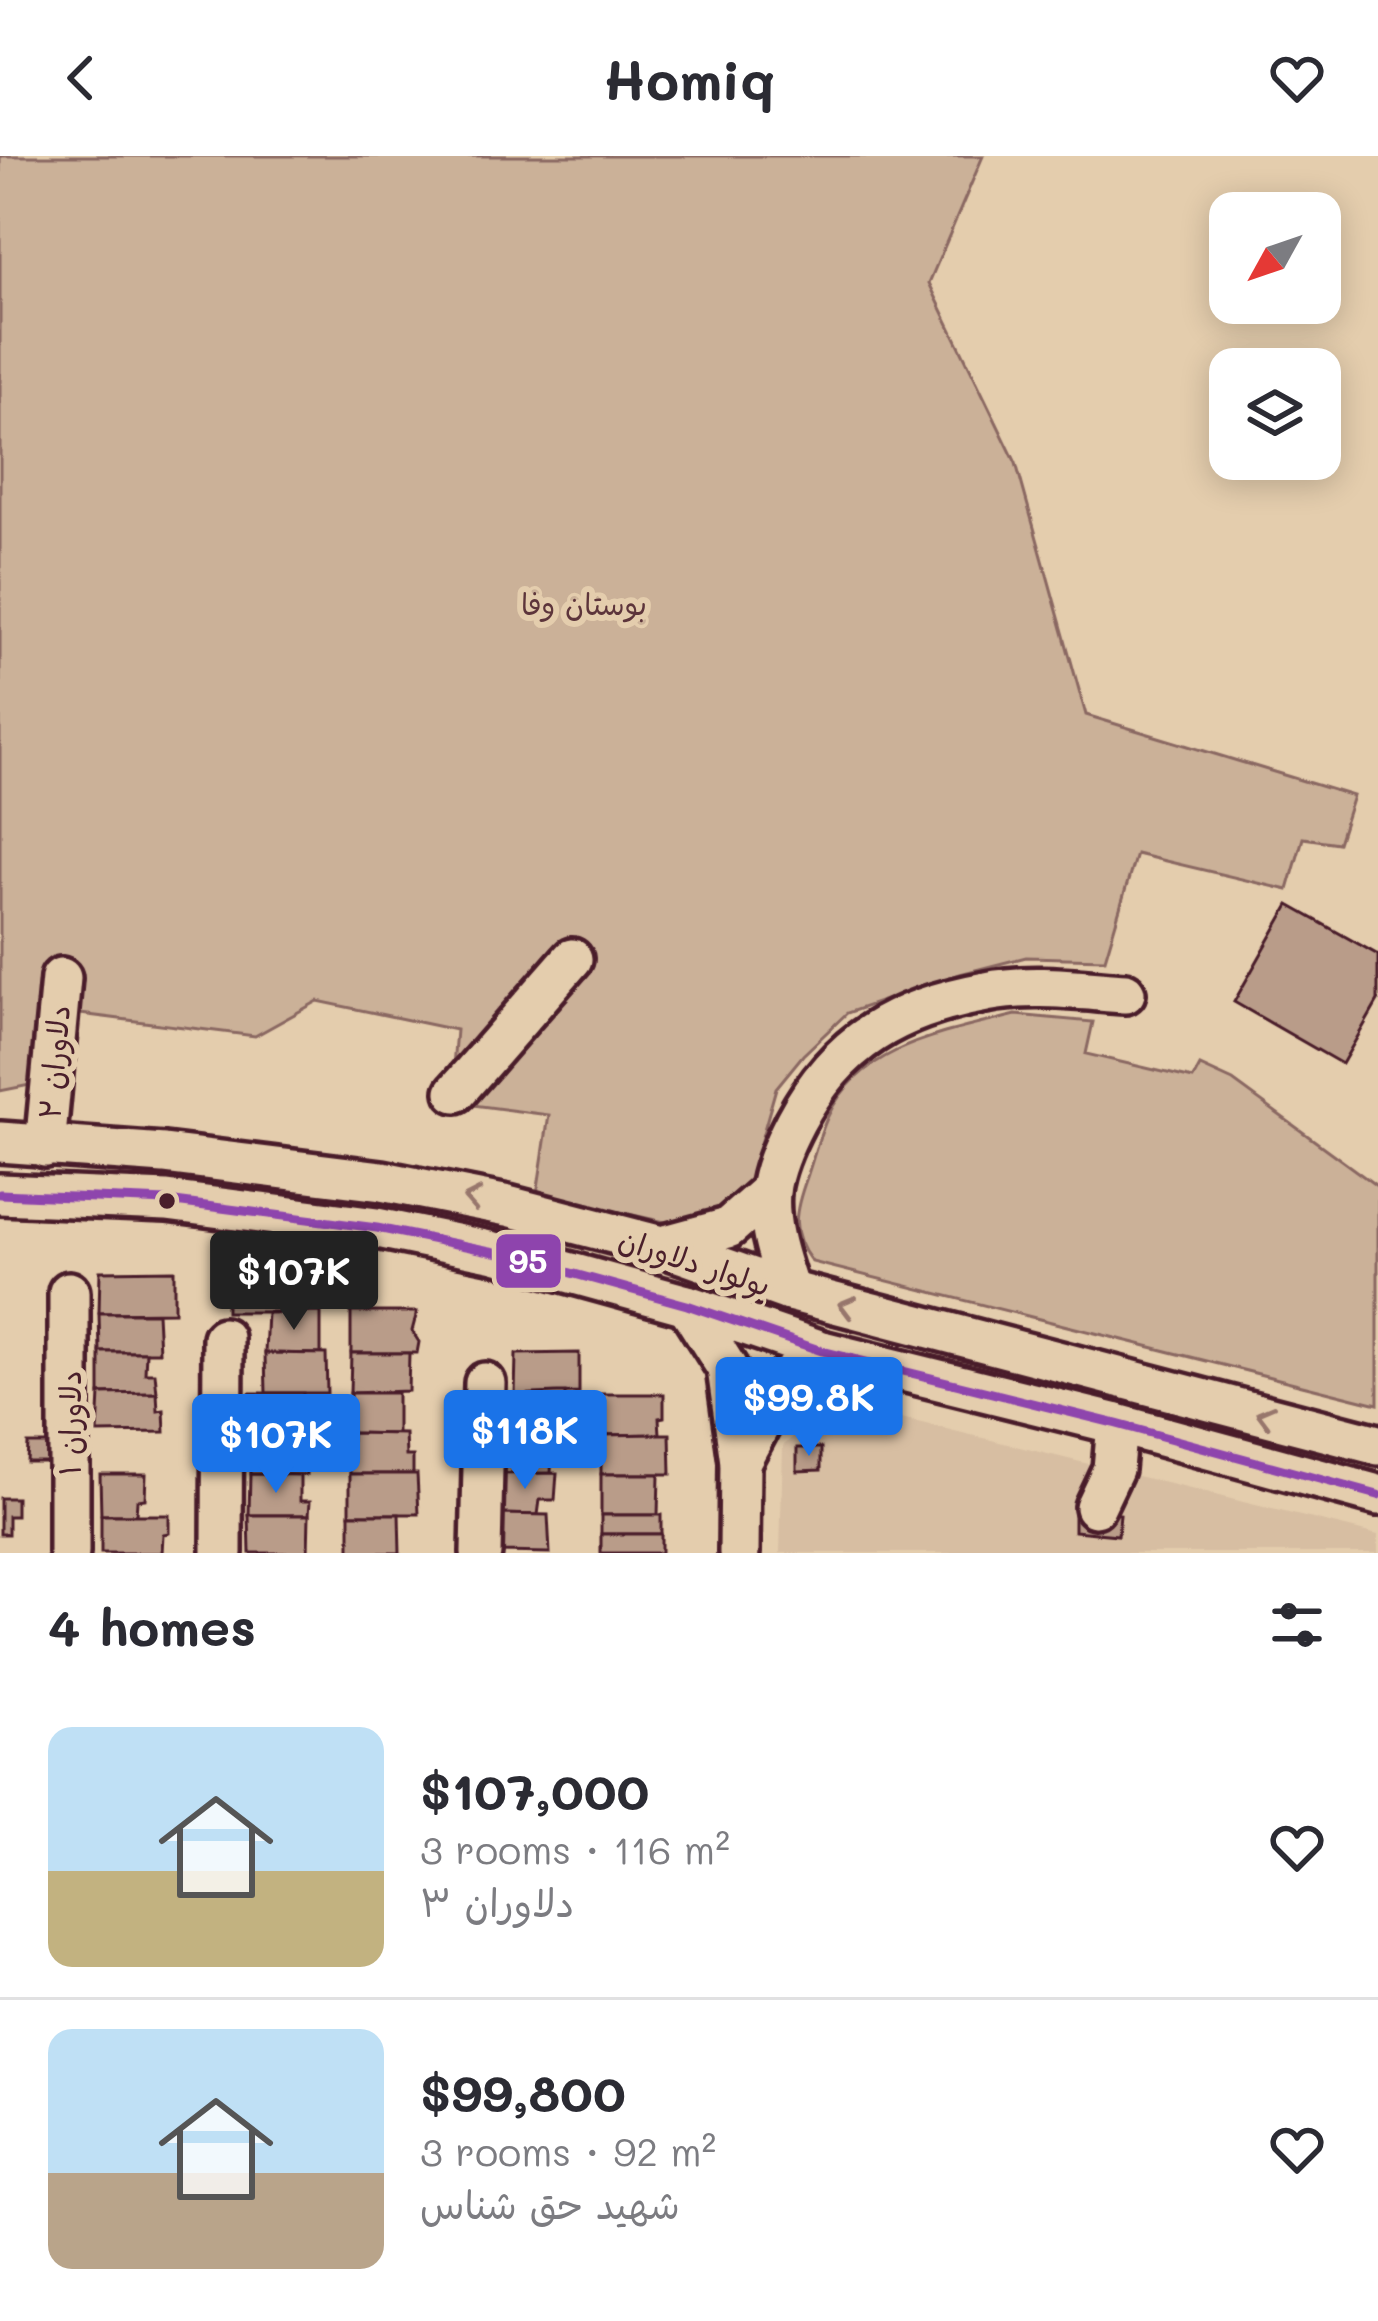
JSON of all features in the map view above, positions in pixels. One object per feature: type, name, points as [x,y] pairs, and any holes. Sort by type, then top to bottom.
[{"type":"street","points":[[456,1092],[572,959]]},
{"type":"street","name":"دلاوران ۲","points":[[45,1147],[61,978]]},
{"type":"street","points":[[789,1291],[773,1240],[770,1191],[783,1146],[814,1086],[848,1049],[900,1017],[988,991],[1060,988],[1125,993]]},
{"type":"street","name":"بولوار دلاوران","points":[[0,1142],[164,1154],[382,1181],[508,1206],[662,1246],[789,1291],[1378,1445]]},
{"type":"street","points":[[662,1246],[728,1228],[770,1191]]},
{"type":"street","name":"بولوار دلاوران","points":[[0,1194],[167,1201],[377,1228],[495,1252],[687,1305],[822,1352],[1117,1424],[1378,1495]]},
{"type":"street","name":"دلاوران ۱","points":[[69,1292],[69,1553]]},
{"type":"street","points":[[687,1305],[727,1368],[740,1462],[739,1553]]},
{"type":"street","points":[[222,1553],[224,1338]]},
{"type":"street","points":[[740,1462],[784,1380],[822,1352]]},
{"type":"street","points":[[481,1553],[485,1383]]},
{"type":"street","points":[[1095,1507],[1113,1469],[1117,1424]]},
{"type":"shaded area","points":[[832,1401],[1378,1535],[1378,1553],[780,1553],[783,1446]]},
{"type":"green space","name":"بوستان وفا","points":[[0,156],[983,156],[929,283],[1016,463],[1086,715],[1353,796],[1338,843],[1303,838],[1288,890],[1136,854],[1105,959],[1026,957],[847,1013],[776,1088],[749,1182],[728,1210],[674,1224],[537,1194],[549,1115],[450,1102],[456,1030],[318,1001],[255,1036],[64,1012],[50,1081],[0,1091]]},
{"type":"green space","points":[[1016,1015],[1093,1022],[1086,1054],[1193,1079],[1200,1066],[1233,1081],[1378,1187],[1378,1404],[812,1262],[797,1231],[797,1210],[822,1131],[843,1092],[862,1072],[909,1045]]},
{"type":"building","points":[[1289,905],[1378,955],[1378,1001],[1342,1064],[1234,1002]]},
{"type":"building","points":[[174,1270],[174,1312],[99,1313],[100,1271]]},
{"type":"building","points":[[286,1270],[287,1312],[226,1312],[226,1272]]},
{"type":"building","points":[[321,1312],[321,1354],[265,1353],[267,1313]]},
{"type":"building","points":[[351,1312],[417,1312],[412,1331],[419,1342],[417,1353],[351,1353]]},
{"type":"building","points":[[99,1313],[157,1313],[159,1352],[100,1352]]},
{"type":"building","points":[[100,1352],[146,1352],[145,1373],[155,1373],[157,1393],[100,1394]]},
{"type":"building","points":[[265,1353],[326,1354],[327,1393],[266,1393]]},
{"type":"building","points":[[351,1353],[409,1353],[408,1391],[350,1393]]},
{"type":"building","points":[[579,1353],[579,1393],[515,1395],[516,1354]]},
{"type":"building","points":[[157,1393],[165,1432],[98,1433],[100,1394]]},
{"type":"building","points":[[250,1393],[303,1393],[303,1435],[250,1434]]},
{"type":"building","points":[[350,1393],[397,1393],[397,1434],[351,1433]]},
{"type":"building","points":[[565,1393],[565,1432],[516,1433],[515,1395]]},
{"type":"building","points":[[601,1394],[664,1394],[660,1434],[601,1435]]},
{"type":"building","points":[[351,1433],[405,1434],[413,1474],[350,1474]]},
{"type":"building","points":[[544,1433],[545,1453],[552,1453],[551,1473],[499,1474],[498,1434]]},
{"type":"building","points":[[250,1434],[297,1435],[296,1452],[306,1452],[306,1475],[250,1474]]},
{"type":"building","points":[[670,1434],[671,1474],[601,1474],[601,1435]]},
{"type":"building","points":[[28,1444],[55,1444],[55,1462],[27,1462]]},
{"type":"building","points":[[797,1448],[821,1448],[821,1470],[797,1471]]},
{"type":"building","points":[[557,1473],[555,1500],[540,1500],[538,1515],[499,1514],[499,1474]]},
{"type":"building","points":[[100,1474],[146,1474],[145,1499],[137,1500],[136,1515],[101,1515]]},
{"type":"building","points":[[250,1474],[300,1475],[300,1501],[310,1501],[309,1515],[249,1515]]},
{"type":"building","points":[[350,1474],[417,1474],[419,1514],[350,1514]]},
{"type":"building","points":[[601,1474],[659,1474],[658,1515],[601,1515]]},
{"type":"building","points":[[0,1498],[16,1498],[16,1516],[8,1516],[8,1534],[0,1534]]},
{"type":"building","points":[[1074,1510],[1120,1514],[1118,1535],[1074,1531]]},
{"type":"building","points":[[350,1514],[399,1514],[400,1553],[350,1553]]},
{"type":"building","points":[[499,1514],[548,1515],[550,1553],[499,1552]]},
{"type":"building","points":[[101,1515],[169,1515],[162,1553],[101,1553]]},
{"type":"building","points":[[249,1515],[309,1515],[308,1553],[250,1553]]},
{"type":"building","points":[[601,1515],[661,1515],[661,1534],[601,1534]]},
{"type":"building","points":[[601,1534],[661,1534],[661,1553],[601,1553]]},
{"type":"transit line","name":"95","points":[[0,1194],[167,1201],[377,1228],[495,1252],[687,1305],[822,1351],[1378,1495]]}]
